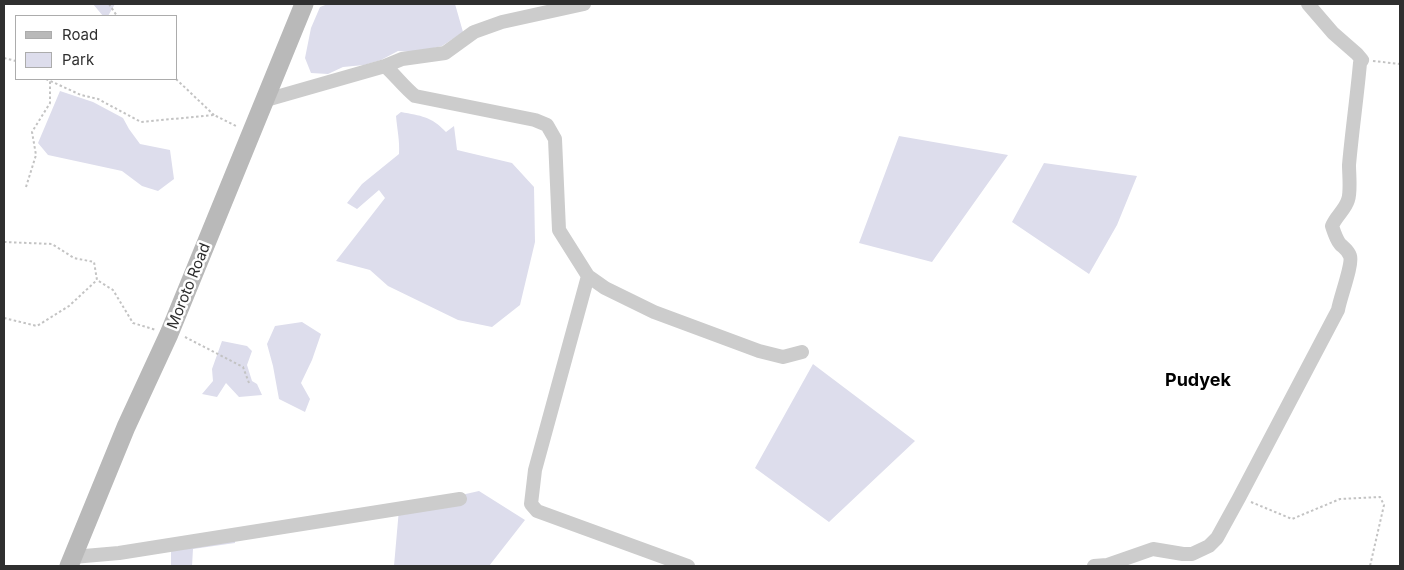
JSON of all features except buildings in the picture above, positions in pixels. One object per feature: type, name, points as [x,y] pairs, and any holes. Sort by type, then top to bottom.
[{"type":"main road","name":"Moroto Road","points":[[71,562],[126,427],[169,334],[304,4]]},
{"type":"street","points":[[266,100],[385,66],[402,59],[445,53],[474,32],[502,22],[584,4]]},
{"type":"street","points":[[1094,566],[1107,565],[1153,549],[1192,554],[1209,546],[1216,538],[1240,498],[1334,319],[1350,268],[1351,258],[1347,250],[1340,243],[1332,226],[1334,220],[1348,202],[1350,162],[1360,63],[1362,60],[1332,33],[1308,4]]},
{"type":"street","points":[[385,66],[415,96],[535,120],[547,125],[555,139],[559,230],[588,276],[605,288],[654,312],[751,348],[784,357],[802,352]]},
{"type":"street","points":[[588,276],[535,470],[531,504],[536,510],[688,566]]},
{"type":"street","points":[[71,562],[119,552],[460,500]]},
{"type":"path","points":[[109,4],[116,15]]},
{"type":"path","points":[[1360,63],[1375,61],[1400,64]]},
{"type":"path","points":[[47,80],[98,99],[141,122],[214,115]]},
{"type":"path","points":[[177,80],[214,115],[251,133]]},
{"type":"path","points":[[26,187],[36,155],[32,132],[50,103],[50,82]]},
{"type":"path","points":[[4,242],[52,244],[74,258],[94,262],[97,280],[113,290],[133,324],[186,337],[243,367],[249,383]]},
{"type":"path","points":[[4,318],[37,326],[69,306],[97,280]]},
{"type":"path","points":[[1240,498],[1292,519],[1340,499],[1380,497],[1384,505],[1370,566]]},
{"type":"green space","points":[[93,4],[115,4],[109,15],[102,15]]},
{"type":"green space","points":[[328,4],[455,4],[463,32],[442,46],[417,52],[398,51],[381,60],[364,65],[343,67],[328,74],[311,73],[305,58],[311,28],[320,7]]},
{"type":"green space","points":[[60,91],[93,102],[123,118],[140,144],[170,150],[174,179],[158,191],[142,186],[122,171],[48,155],[38,143]]},
{"type":"green space","points":[[401,112],[430,120],[446,132],[454,126],[457,150],[512,163],[534,187],[535,242],[520,305],[492,327],[458,320],[388,286],[370,270],[336,261],[385,198],[379,190],[357,209],[347,203],[362,184],[399,154],[396,116]]},
{"type":"green space","points":[[899,136],[1008,155],[932,262],[859,243]]},
{"type":"green space","points":[[1044,163],[1137,176],[1117,225],[1089,274],[1012,222]]},
{"type":"green space","points":[[302,322],[321,334],[301,383],[310,399],[305,412],[279,399],[267,344],[275,326]]},
{"type":"green space","points":[[222,341],[247,346],[252,351],[247,365],[252,381],[257,384],[262,395],[239,397],[226,383],[217,397],[202,394],[213,381],[212,369]]},
{"type":"green space","points":[[813,364],[915,441],[829,522],[755,468]]},
{"type":"green space","points":[[479,491],[525,520],[489,566],[394,566],[399,509]]},
{"type":"green space","points":[[235,535],[235,543],[193,549],[192,566],[171,566],[171,552],[175,546]]},
{"type":"district","name":"Pudyek","points":[[1198,381]]}]
